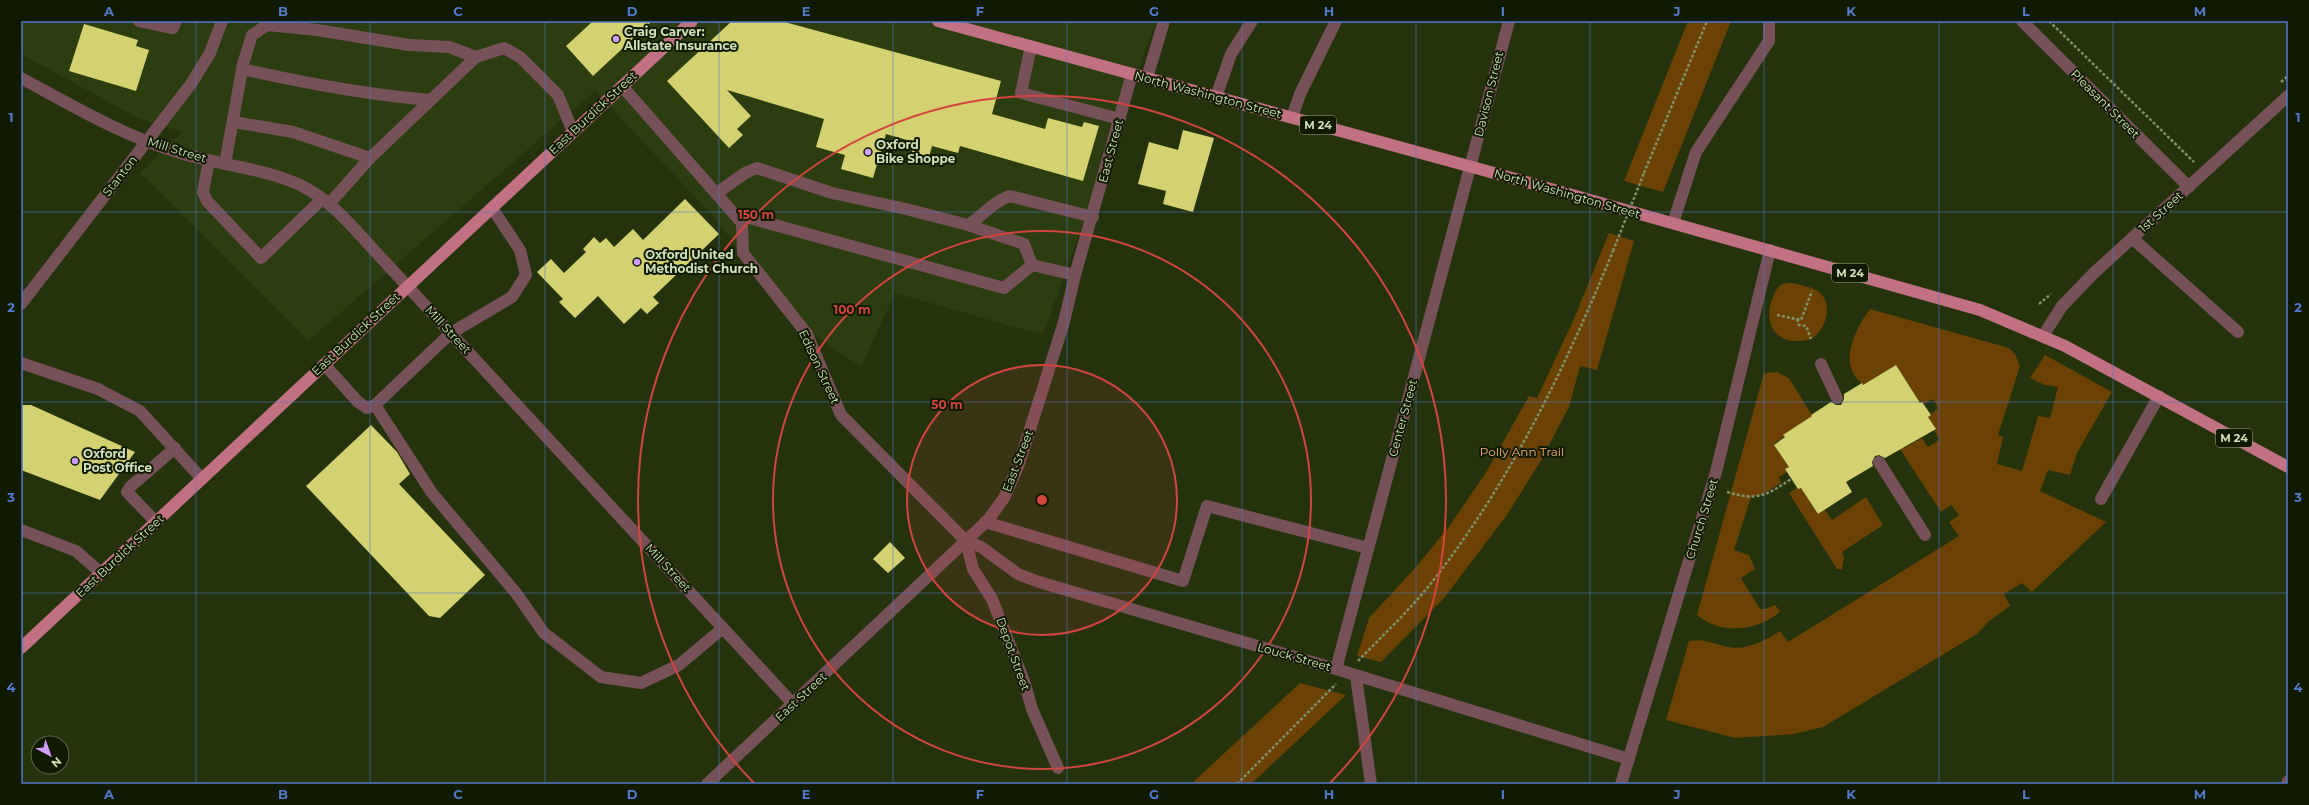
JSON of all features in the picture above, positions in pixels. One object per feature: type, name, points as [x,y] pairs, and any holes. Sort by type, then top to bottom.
[{"type":"main road","name":"East Burdick Street","points":[[21,648],[692,21]]},
{"type":"main road","name":"North Washington Street","points":[[938,21],[1292,117],[1980,310],[2065,346],[2288,467]]},
{"type":"street","points":[[139,21],[173,28],[176,21]]},
{"type":"street","name":"Stanton","points":[[21,304],[198,74],[210,53],[222,21]]},
{"type":"street","points":[[1147,78],[1164,21]]},
{"type":"street","points":[[1216,97],[1231,54],[1252,21]]},
{"type":"street","points":[[1292,117],[1300,94],[1336,21]]},
{"type":"street","name":"Davison Street","points":[[1470,167],[1509,21]]},
{"type":"street","points":[[1673,223],[1696,152],[1769,41],[1769,21]]},
{"type":"street","name":"Pleasant Street","points":[[2022,21],[2189,187]]},
{"type":"street","points":[[225,164],[234,122],[242,69],[252,35],[268,25],[317,30],[409,45],[449,47],[476,57]]},
{"type":"street","points":[[1031,46],[1021,93],[1120,119]]},
{"type":"street","points":[[209,160],[203,192],[206,201],[261,258],[325,202],[476,57],[504,48],[520,56],[558,95],[573,132]]},
{"type":"street","points":[[242,69],[304,83],[390,97],[431,100]]},
{"type":"street","name":"East Street","points":[[707,784],[966,541],[985,522],[1004,498],[1019,464],[1064,322],[1075,275],[1093,217],[1132,74]]},
{"type":"street","name":"Mill Street","points":[[21,78],[120,132],[209,160],[274,175],[303,187],[325,202],[408,286],[793,704]]},
{"type":"street","name":"Edison Street","points":[[622,86],[742,223],[743,253],[807,334],[841,415],[966,541]]},
{"type":"street","name":"1st Street","points":[[2042,336],[2062,306],[2132,238],[2288,96]]},
{"type":"street","points":[[234,122],[293,132],[370,158]]},
{"type":"street","name":"Center Street","points":[[1346,673],[1368,548],[1470,167]]},
{"type":"street","points":[[716,193],[745,173],[757,168],[832,192],[906,209],[968,226],[1024,244],[1032,265]]},
{"type":"street","points":[[968,226],[983,216],[996,201],[1010,196],[1093,217]]},
{"type":"street","points":[[324,364],[358,402],[368,408],[375,405],[451,333],[512,297],[526,275],[520,250],[492,208]]},
{"type":"street","points":[[735,214],[1004,288],[1032,265]]},
{"type":"street","points":[[2132,238],[2238,332]]},
{"type":"street","name":"Church Street","points":[[1621,784],[1716,472],[1770,250]]},
{"type":"street","points":[[1032,265],[1075,275]]},
{"type":"street","points":[[1821,364],[1837,398]]},
{"type":"street","points":[[24,366],[98,389],[122,400],[140,411],[202,479]]},
{"type":"street","points":[[2101,499],[2159,396]]},
{"type":"street","points":[[375,405],[432,493],[516,593],[544,633],[601,677],[641,683],[679,665],[723,628]]},
{"type":"street","points":[[156,522],[127,492],[130,487],[175,448]]},
{"type":"street","points":[[1879,462],[1925,535]]},
{"type":"street","points":[[985,522],[1183,581],[1207,506],[1368,548]]},
{"type":"street","points":[[21,530],[76,551],[101,573]]},
{"type":"street","name":"Louck Street","points":[[966,541],[982,547],[1018,574],[1039,582],[1629,759]]},
{"type":"street","name":"Depot Street","points":[[966,541],[973,570],[992,599],[1024,681],[1032,709],[1058,768]]},
{"type":"street","points":[[1346,673],[1371,784]]},
{"type":"path","points":[[1237,784],[1405,613],[1432,582],[1471,530],[1501,482],[1566,363],[1707,21]]},
{"type":"path","points":[[2049,21],[2205,172]]},
{"type":"path","points":[[1777,315],[1800,320],[1804,316],[1812,291]]},
{"type":"path","points":[[1797,319],[1799,325],[1806,326],[1812,339]]},
{"type":"path","points":[[1727,492],[1744,497],[1767,495],[1791,479]]},
{"type":"shaded area","points":[[21,21],[1156,21],[1043,335],[895,293],[861,367],[790,319],[714,217],[595,91],[308,341],[140,173],[182,132],[138,118],[21,54]]},
{"type":"green space","points":[[1688,21],[1731,21],[1663,192],[1624,181]]},
{"type":"green space","name":"Polly Ann Trail","points":[[1609,233],[1634,241],[1597,370],[1580,366],[1569,407],[1540,462],[1507,515],[1444,598],[1381,662],[1357,656],[1369,618],[1416,567],[1448,528],[1485,474],[1529,396],[1537,398],[1573,321]]},
{"type":"green space","points":[[1793,283],[1807,286],[1816,290],[1826,302],[1827,315],[1825,321],[1819,333],[1808,340],[1787,340],[1781,337],[1775,332],[1770,320],[1770,305],[1777,289],[1782,284]]},
{"type":"green space","points":[[1870,309],[2009,348],[2015,354],[2020,366],[1998,435],[2003,437],[1997,464],[2022,471],[2038,416],[2050,418],[2058,387],[2045,385],[2030,378],[2045,355],[2112,392],[2077,453],[2070,475],[2048,470],[2040,491],[2106,522],[2032,592],[2022,583],[2004,594],[2010,606],[1989,621],[1977,634],[1823,727],[1794,734],[1735,738],[1666,720],[1689,641],[1704,641],[1735,648],[1756,644],[1780,631],[1788,642],[1959,536],[1949,522],[1959,515],[1951,505],[1941,512],[1900,449],[1922,438],[1928,447],[1939,440],[1928,417],[1938,408],[1933,399],[1924,404],[1922,402],[1920,403],[1896,365],[1863,385],[1853,373],[1850,365],[1850,357],[1853,340]]},
{"type":"green space","points":[[1777,372],[1789,378],[1816,422],[1796,427],[1774,444],[1789,467],[1785,469],[1787,472],[1779,477],[1781,483],[1763,494],[1751,497],[1734,550],[1749,555],[1755,569],[1741,578],[1760,609],[1765,609],[1775,605],[1780,611],[1768,620],[1750,627],[1731,628],[1713,625],[1697,615],[1764,373]]},
{"type":"green space","points":[[1797,488],[1801,488],[1818,514],[1825,510],[1832,520],[1866,497],[1883,525],[1842,552],[1844,557],[1842,569],[1837,569],[1789,493]]},
{"type":"green space","points":[[1300,683],[1346,695],[1251,784],[1191,784]]},
{"type":"building","points":[[593,21],[652,21],[593,76],[566,46]]},
{"type":"building","points":[[732,21],[781,21],[1001,81],[992,114],[1045,129],[1048,118],[1082,127],[1084,122],[1099,126],[1083,181],[960,146],[958,153],[932,146],[929,157],[912,152],[914,142],[886,134],[873,178],[841,169],[845,155],[816,147],[824,119],[727,90],[751,116],[737,129],[743,135],[729,148],[667,81]]},
{"type":"building","points":[[84,24],[138,40],[136,46],[149,50],[136,91],[69,71]]},
{"type":"building","points":[[1183,130],[1214,138],[1193,212],[1163,204],[1166,191],[1138,184],[1149,142],[1178,150]]},
{"type":"building","name":"Oxford United Methodist Church","points":[[685,199],[719,234],[653,297],[659,303],[647,314],[641,308],[624,324],[598,296],[575,318],[559,302],[563,299],[537,272],[551,259],[564,273],[586,252],[583,249],[594,237],[600,243],[606,238],[614,247],[633,229],[643,240]]},
{"type":"building","points":[[1896,365],[1920,403],[1922,402],[1931,415],[1928,417],[1936,429],[1885,458],[1879,455],[1875,456],[1872,462],[1873,466],[1846,482],[1852,492],[1818,514],[1801,488],[1798,489],[1785,469],[1789,467],[1774,445],[1785,437],[1783,435],[1812,416],[1811,415],[1831,402],[1836,405],[1841,405],[1844,399],[1844,394],[1862,383],[1863,385]]},
{"type":"building","name":"Oxford Post Office","points":[[21,405],[31,405],[135,452],[100,500],[21,470]]},
{"type":"building","points":[[371,425],[397,452],[410,474],[399,484],[485,575],[440,618],[429,616],[306,486]]},
{"type":"building","points":[[890,542],[905,558],[888,573],[873,559]]},
{"type":"place","name":"Craig Carver: Allstate Insurance","points":[[616,39]]},
{"type":"place","name":"Oxford Bike Shoppe","points":[[868,152]]},
{"type":"place","name":"Oxford United Methodist Church","points":[[637,262]]},
{"type":"place","name":"Oxford Post Office","points":[[75,461]]}]
